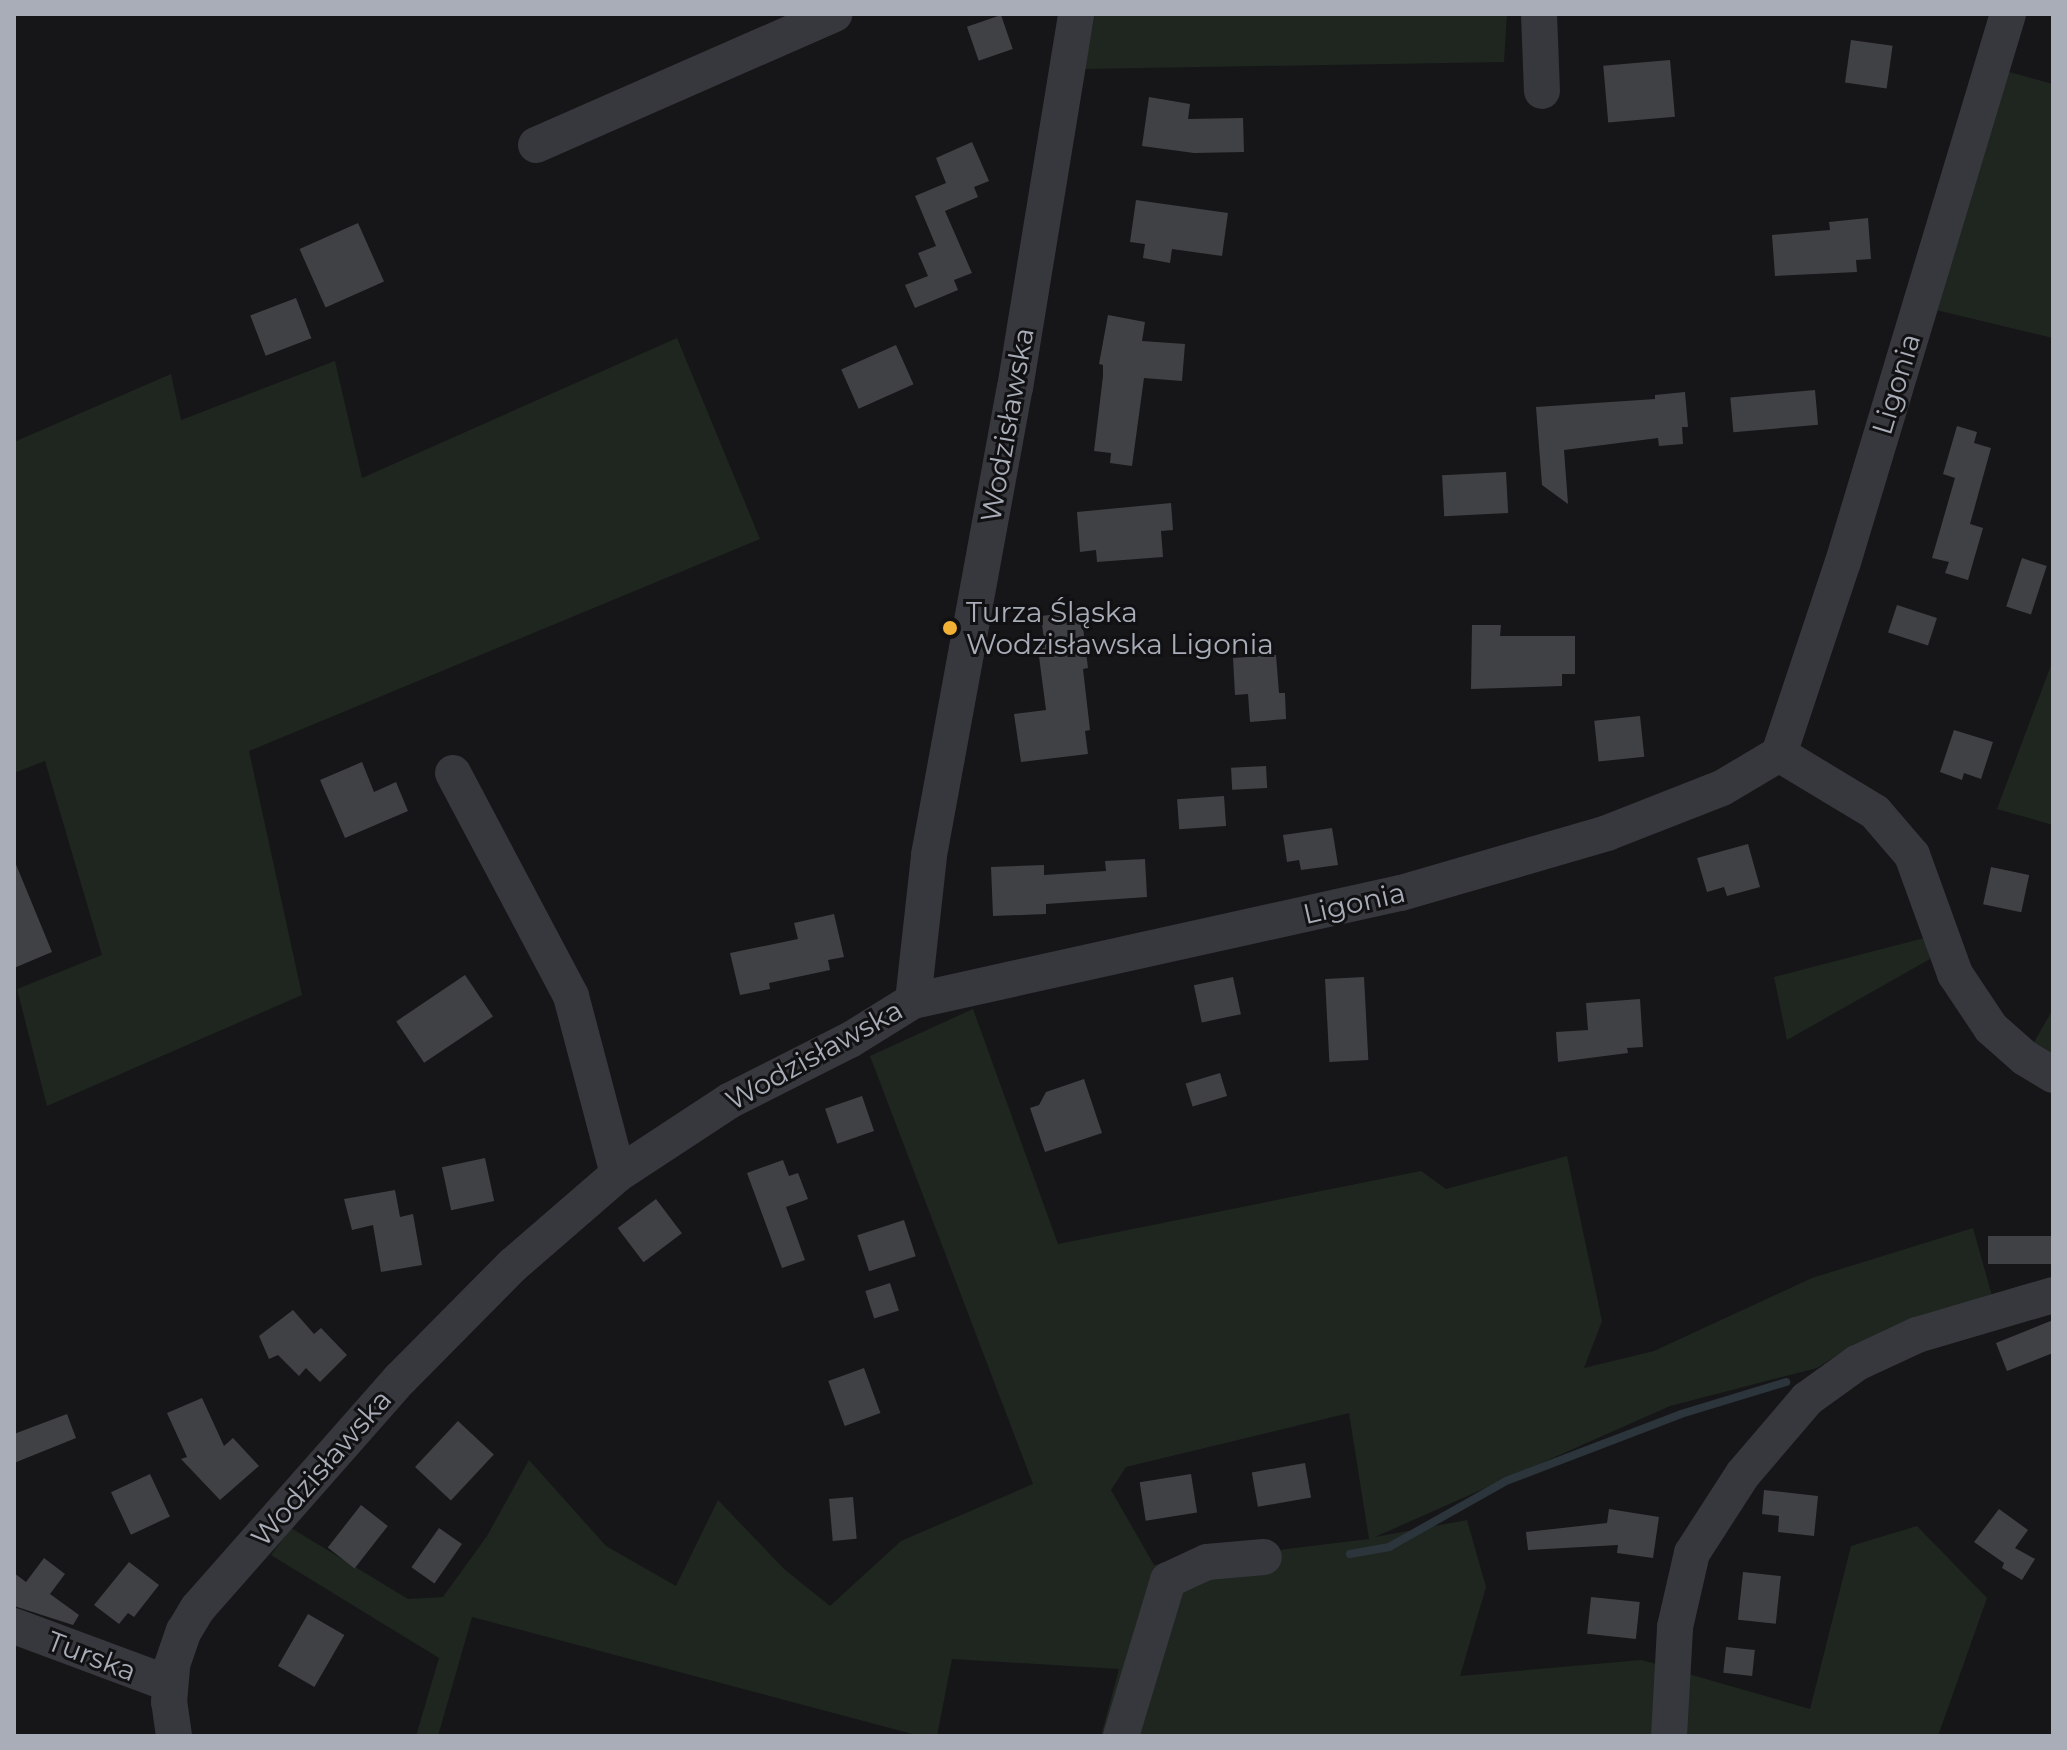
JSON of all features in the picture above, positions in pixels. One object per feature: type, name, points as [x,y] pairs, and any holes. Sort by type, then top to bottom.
[{"type":"street","points":[[536,145],[834,14]]},
{"type":"street","name":"Wodzisławska","points":[[174,1736],[170,1684],[180,1640],[208,1597],[400,1379],[513,1265],[618,1174],[729,1101],[850,1040],[913,1001],[929,855],[1015,388],[1076,14]]},
{"type":"street","points":[[1539,14],[1542,91]]},
{"type":"street","name":"Ligonia","points":[[913,1001],[1401,893],[1607,833],[1722,788],[1779,754],[1843,562],[2008,14]]},
{"type":"street","points":[[1779,754],[1875,812],[1903,844],[1912,855],[1955,974],[1991,1028],[2025,1058],[2053,1075]]},
{"type":"street","points":[[453,773],[571,996],[618,1174]]},
{"type":"street","points":[[1669,1736],[1675,1627],[1692,1553],[1743,1474],[1807,1399],[1857,1363],[1917,1335],[2053,1295]]},
{"type":"street","points":[[1121,1736],[1168,1580],[1207,1562],[1264,1557]]},
{"type":"street","name":"Turska","points":[[14,1626],[170,1684]]},
{"type":"shaded area","points":[[1095,14],[1507,14],[1504,62],[1084,69]]},
{"type":"shaded area","points":[[1991,67],[2053,84],[2053,338],[1919,306]]},
{"type":"shaded area","points":[[677,338],[760,539],[249,751],[302,995],[47,1106],[17,989],[102,955],[45,761],[14,773],[14,442],[171,374],[181,420],[335,361],[362,478]]},
{"type":"shaded area","points":[[2053,660],[2053,825],[1997,809]]},
{"type":"shaded area","points":[[1928,937],[1930,959],[1787,1040],[1774,977]]},
{"type":"shaded area","points":[[973,1009],[1058,1244],[1421,1171],[1446,1189],[1567,1156],[1602,1321],[1584,1368],[1654,1351],[1812,1278],[1973,1228],[1992,1296],[1853,1345],[1817,1368],[1670,1406],[1375,1537],[1467,1520],[1486,1587],[1460,1676],[1641,1660],[1660,1665],[1655,1736],[1101,1736],[1119,1669],[952,1659],[937,1736],[920,1736],[472,1617],[438,1736],[416,1736],[439,1658],[271,1555],[291,1528],[408,1599],[443,1597],[487,1536],[529,1460],[606,1546],[676,1586],[718,1500],[784,1569],[830,1606],[901,1541],[1033,1484],[870,1056]],"holes":[[[1349,1413],[1369,1539],[1154,1565],[1111,1490],[1126,1467]]]},
{"type":"shaded area","points":[[2053,1009],[2053,1074],[2025,1058]]},
{"type":"shaded area","points":[[1917,1526],[1987,1598],[1938,1736],[1682,1736],[1685,1673],[1810,1709],[1851,1546]]},
{"type":"building","points":[[1001,15],[1013,49],[979,61],[967,27]]},
{"type":"building","points":[[1851,40],[1893,46],[1887,88],[1845,83]]},
{"type":"building","points":[[1670,60],[1675,117],[1608,123],[1603,66]]},
{"type":"building","points":[[1149,97],[1190,104],[1188,119],[1243,118],[1244,152],[1194,153],[1142,146]]},
{"type":"building","points":[[972,142],[989,181],[974,187],[978,197],[945,211],[972,273],[954,280],[958,290],[915,308],[905,285],[928,276],[918,253],[936,246],[915,196],[946,183],[936,158]]},
{"type":"building","points":[[1136,200],[1228,213],[1222,256],[1172,249],[1170,263],[1143,258],[1145,244],[1130,242]]},
{"type":"building","points":[[1868,218],[1871,259],[1856,260],[1857,272],[1775,276],[1772,235],[1830,230],[1829,222]]},
{"type":"building","points":[[358,223],[384,281],[326,307],[300,249]]},
{"type":"building","points":[[296,298],[311,338],[266,356],[250,316]]},
{"type":"building","points":[[1108,315],[1145,322],[1142,341],[1185,344],[1182,381],[1144,378],[1132,466],[1110,463],[1111,453],[1094,451],[1103,376],[1103,365],[1099,364]]},
{"type":"building","points":[[896,345],[913,384],[859,409],[841,369]]},
{"type":"building","points":[[1815,390],[1818,425],[1733,432],[1730,397]]},
{"type":"building","points":[[1685,392],[1688,427],[1682,427],[1683,444],[1659,446],[1658,438],[1564,450],[1568,504],[1542,485],[1536,407],[1655,399],[1655,395]]},
{"type":"building","points":[[1957,426],[1977,432],[1974,443],[1991,448],[1970,524],[1983,528],[1968,580],[1945,573],[1949,562],[1932,558],[1955,478],[1943,474]]},
{"type":"building","points":[[1506,472],[1508,513],[1444,516],[1442,475]]},
{"type":"building","points":[[1171,503],[1173,530],[1161,531],[1163,557],[1097,562],[1096,550],[1080,552],[1077,512]]},
{"type":"building","points":[[2022,558],[2047,566],[2031,615],[2006,607]]},
{"type":"building","points":[[1897,605],[1937,618],[1928,646],[1888,633]]},
{"type":"building","points":[[1081,611],[1088,668],[1083,669],[1090,730],[1085,731],[1088,754],[1021,762],[1014,714],[1046,710],[1038,649],[1045,648],[1041,616]]},
{"type":"building","points":[[1472,625],[1501,625],[1500,636],[1575,636],[1575,674],[1562,674],[1562,686],[1471,689]]},
{"type":"building","points":[[1276,655],[1279,693],[1285,693],[1286,719],[1250,722],[1248,694],[1235,695],[1233,658]]},
{"type":"building","points":[[1640,716],[1644,757],[1599,762],[1594,721]]},
{"type":"building","points":[[1954,730],[1993,742],[1981,779],[1964,773],[1962,780],[1940,772]]},
{"type":"building","points":[[362,762],[374,792],[396,782],[408,811],[345,838],[320,780]]},
{"type":"building","points":[[1266,766],[1267,788],[1232,790],[1231,768]]},
{"type":"building","points":[[1224,796],[1226,826],[1179,829],[1177,799]]},
{"type":"building","points":[[1332,828],[1338,865],[1301,870],[1299,860],[1287,862],[1283,835]]},
{"type":"building","points":[[1748,844],[1760,887],[1727,896],[1724,887],[1707,892],[1697,858]]},
{"type":"building","points":[[1145,859],[1147,897],[1046,904],[1046,914],[993,916],[991,867],[1044,865],[1044,875],[1106,871],[1105,861]]},
{"type":"building","points":[[14,863],[52,952],[14,968]]},
{"type":"building","points":[[1991,867],[2029,875],[2021,912],[1983,904]]},
{"type":"building","points":[[834,914],[844,957],[828,960],[830,970],[769,983],[770,989],[740,995],[730,953],[798,939],[794,923]]},
{"type":"building","points":[[465,975],[493,1016],[424,1063],[396,1021]]},
{"type":"building","points":[[1233,977],[1241,1014],[1202,1022],[1194,985]]},
{"type":"building","points":[[1364,977],[1368,1060],[1329,1062],[1325,979]]},
{"type":"building","points":[[1640,999],[1643,1047],[1627,1048],[1628,1053],[1558,1062],[1556,1032],[1588,1030],[1586,1003]]},
{"type":"building","points":[[1220,1073],[1227,1096],[1193,1106],[1186,1084]]},
{"type":"building","points":[[1084,1079],[1102,1133],[1045,1152],[1030,1108],[1039,1105],[1046,1092]]},
{"type":"building","points":[[862,1096],[874,1131],[837,1144],[825,1109]]},
{"type":"building","points":[[485,1158],[494,1201],[451,1210],[442,1167]]},
{"type":"building","points":[[783,1160],[789,1176],[798,1173],[808,1199],[786,1207],[805,1260],[782,1268],[747,1173]]},
{"type":"building","points":[[395,1190],[400,1217],[413,1214],[422,1265],[381,1272],[373,1225],[352,1230],[344,1199]]},
{"type":"building","points":[[656,1199],[682,1233],[644,1262],[618,1228]]},
{"type":"building","points":[[904,1220],[916,1256],[869,1271],[857,1235]]},
{"type":"building","points":[[1988,1236],[2053,1236],[2053,1264],[1988,1264]]},
{"type":"building","points":[[890,1283],[899,1311],[874,1319],[865,1291]]},
{"type":"building","points":[[293,1310],[314,1334],[321,1328],[347,1355],[320,1382],[306,1368],[299,1376],[278,1355],[269,1359],[259,1336]]},
{"type":"building","points":[[2053,1320],[2053,1353],[2007,1371],[1996,1343]]},
{"type":"building","points":[[864,1368],[880,1413],[845,1426],[828,1381]]},
{"type":"building","points":[[202,1398],[224,1446],[233,1438],[259,1466],[220,1500],[181,1459],[187,1457],[167,1413]]},
{"type":"building","points":[[67,1414],[76,1438],[14,1463],[14,1434]]},
{"type":"building","points":[[458,1421],[494,1454],[451,1500],[415,1467]]},
{"type":"building","points":[[1305,1463],[1311,1497],[1258,1507],[1252,1472]]},
{"type":"building","points":[[150,1474],[170,1517],[131,1535],[111,1492]]},
{"type":"building","points":[[1191,1474],[1197,1513],[1146,1521],[1140,1482]]},
{"type":"building","points":[[1764,1490],[1818,1496],[1814,1536],[1778,1532],[1779,1516],[1762,1514]]},
{"type":"building","points":[[853,1497],[857,1539],[833,1541],[829,1499]]},
{"type":"building","points":[[361,1505],[388,1526],[355,1568],[328,1548]]},
{"type":"building","points":[[1609,1509],[1659,1517],[1653,1558],[1617,1553],[1618,1545],[1528,1550],[1526,1532],[1607,1523]]},
{"type":"building","points":[[1999,1509],[2028,1530],[2015,1548],[2035,1559],[2022,1580],[2002,1568],[2004,1563],[1974,1542]]},
{"type":"building","points":[[439,1528],[462,1544],[434,1583],[411,1567]]},
{"type":"building","points":[[44,1558],[65,1574],[50,1594],[79,1615],[73,1625],[14,1606],[14,1573],[26,1582]]},
{"type":"building","points":[[129,1562],[159,1585],[134,1617],[128,1613],[119,1624],[94,1605]]},
{"type":"building","points":[[1743,1572],[1781,1576],[1776,1624],[1738,1620]]},
{"type":"building","points":[[1591,1597],[1640,1602],[1636,1639],[1587,1634]]},
{"type":"building","points":[[308,1614],[344,1635],[314,1687],[278,1666]]},
{"type":"building","points":[[1726,1647],[1755,1650],[1752,1676],[1723,1673]]},
{"type":"waterway","points":[[1350,1554],[1389,1547],[1506,1481],[1681,1414],[1786,1382]]},
{"type":"place","name":"Turza Śląska Wodzisławska Ligonia","points":[[950,628]]}]
